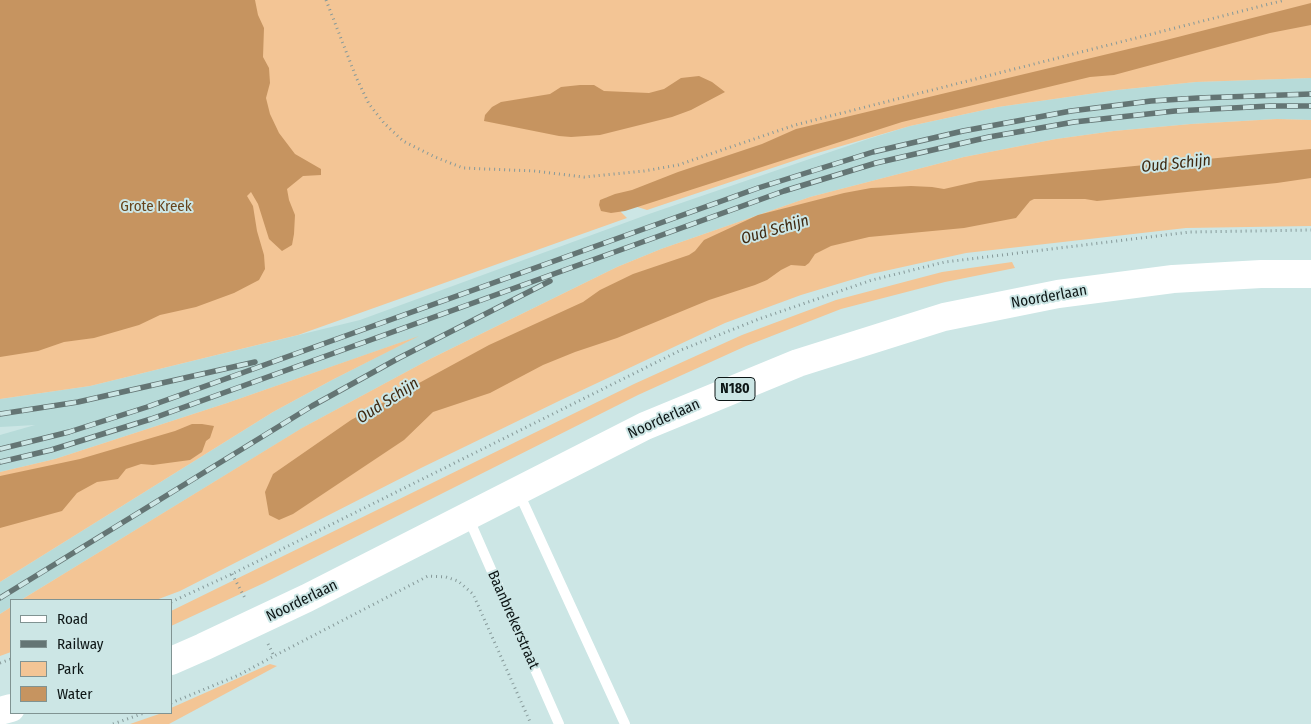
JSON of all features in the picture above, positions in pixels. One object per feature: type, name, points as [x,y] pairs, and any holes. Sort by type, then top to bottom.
[{"type":"main road","name":"Noorderlaan","points":[[172,660],[257,623],[644,426],[798,363],[944,317],[1058,294],[1173,279],[1261,274],[1311,274]]},
{"type":"lane","points":[[518,491],[625,724]]},
{"type":"lane","name":"Baanbrekerstraat","points":[[467,516],[559,724]]},
{"type":"path","points":[[326,0],[356,77],[369,104],[384,123],[403,141],[463,168],[534,171],[584,178],[678,165],[795,125],[1285,0]]},
{"type":"path","points":[[232,574],[274,656]]},
{"type":"path","points":[[172,703],[239,675],[428,576],[446,577],[458,581],[473,594],[531,724]]},
{"type":"path","points":[[113,724],[141,714]]},
{"type":"shaded area","points":[[1311,78],[1311,120],[1277,119],[1114,131],[1056,139],[964,157],[810,197],[661,249],[617,267],[432,358],[304,427],[23,599],[10,599],[10,608],[0,614],[0,582],[273,412],[414,338],[227,403],[55,459],[0,472],[0,435],[35,425],[0,427],[0,399],[90,386],[360,320],[649,214],[910,126],[998,107],[1117,90],[1196,82]]},
{"type":"green space","name":"Grote Kreek","points":[[0,0],[1311,0],[1311,78],[1196,82],[1117,90],[998,107],[910,126],[814,154],[647,210],[606,197],[627,218],[298,335],[90,386],[0,399]]},
{"type":"green space","points":[[1277,119],[1311,120],[1311,226],[1186,228],[966,253],[871,274],[801,295],[725,323],[421,468],[180,591],[159,599],[23,599],[302,428],[432,358],[617,267],[661,249],[810,197],[964,157],[1056,139],[1114,131]]},
{"type":"green space","points":[[1012,262],[1015,268],[945,282],[841,309],[746,346],[638,395],[264,583],[172,626],[172,611],[634,384],[742,335],[836,300],[942,272]]},
{"type":"green space","points":[[419,336],[273,412],[0,582],[0,472],[55,459],[227,403]]},
{"type":"green space","points":[[10,608],[10,652],[0,656],[0,614]]},
{"type":"green space","points":[[270,664],[277,666],[169,724],[130,724],[159,714],[172,714],[172,708]]},
{"type":"water","points":[[0,0],[255,0],[258,15],[264,28],[263,57],[269,68],[270,83],[266,98],[270,114],[279,133],[295,154],[321,169],[321,175],[303,176],[287,189],[295,215],[294,234],[292,245],[282,251],[269,239],[258,204],[251,192],[247,196],[253,206],[257,231],[264,255],[265,269],[259,280],[234,293],[196,307],[160,315],[139,325],[94,338],[64,342],[38,351],[0,357]]},
{"type":"water","points":[[1311,3],[1311,25],[1270,33],[1114,75],[1090,77],[902,122],[625,211],[611,213],[601,211],[599,205],[600,200],[615,194],[632,190],[678,172],[762,144],[796,129]]},
{"type":"water","points":[[699,76],[712,82],[725,92],[691,110],[672,117],[600,135],[559,136],[484,121],[485,115],[492,107],[501,102],[550,94],[561,87],[594,85],[604,91],[649,93],[664,89],[681,78]]},
{"type":"water","name":"Oud Schijn","points":[[1311,149],[1311,178],[1097,201],[1085,199],[1034,199],[1030,201],[1016,218],[964,228],[869,237],[831,246],[815,254],[805,266],[791,265],[755,285],[709,300],[617,338],[575,352],[543,365],[490,393],[433,412],[404,440],[293,514],[279,520],[269,515],[265,492],[273,474],[351,420],[489,345],[583,302],[600,290],[633,274],[689,255],[704,240],[758,215],[871,188],[911,186],[944,189],[979,181]]},
{"type":"water","points":[[192,424],[214,426],[202,452],[190,460],[153,465],[141,464],[126,469],[118,479],[97,482],[77,493],[62,511],[0,528],[0,476],[80,459],[175,431]]},
{"type":"railway","points":[[0,449],[69,432],[147,407],[758,188],[873,152],[963,131],[1071,111],[1151,101],[1311,94]]},
{"type":"railway","points":[[0,462],[51,450],[151,419],[784,191],[876,163],[989,137],[1074,122],[1175,111],[1270,106],[1311,106]]},
{"type":"railway","points":[[0,598],[312,406],[399,358],[550,281]]},
{"type":"railway","points":[[0,414],[78,402],[255,362]]}]
